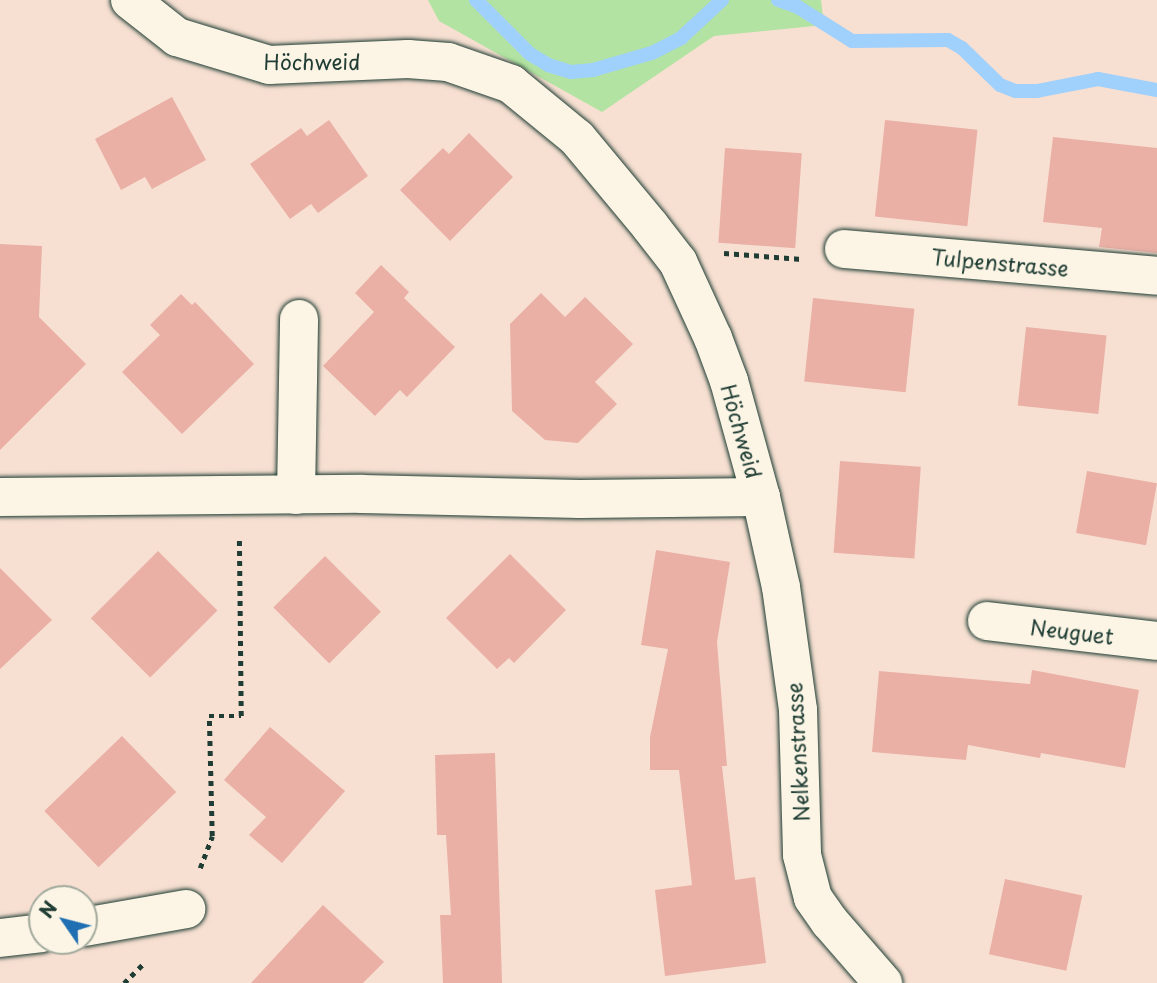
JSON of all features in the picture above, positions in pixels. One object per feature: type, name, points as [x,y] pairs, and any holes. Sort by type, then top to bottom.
[{"type":"street","name":"Höchweid","points":[[0,497],[761,497],[729,381],[713,338],[678,262],[577,138],[511,84],[448,62],[408,59],[269,65],[177,37],[130,0]]},
{"type":"street","name":"Tulpenstrasse","points":[[844,249],[1157,276]]},
{"type":"street","points":[[296,495],[299,318]]},
{"type":"street","name":"Nelkenstrasse","points":[[761,497],[781,587],[798,710],[802,855],[813,898],[883,983]]},
{"type":"street","name":"Neuguet","points":[[987,621],[1157,641]]},
{"type":"street","points":[[98,925],[186,909]]},
{"type":"street","points":[[0,938],[28,935]]},
{"type":"path","points":[[667,248],[842,262],[844,249]]},
{"type":"path","points":[[186,909],[212,836],[209,716],[241,716],[239,496]]},
{"type":"green space","points":[[428,0],[821,0],[824,25],[714,36],[602,112],[439,21]]},
{"type":"building","points":[[172,97],[206,160],[152,189],[145,177],[121,190],[95,139]]},
{"type":"building","points":[[329,120],[368,176],[318,213],[311,204],[290,219],[250,164],[301,128],[307,136]]},
{"type":"building","points":[[885,120],[977,130],[967,226],[875,216]]},
{"type":"building","points":[[469,133],[513,177],[450,241],[400,190],[443,148],[449,154]]},
{"type":"building","points":[[1053,137],[1157,148],[1157,253],[1099,247],[1102,228],[1043,222]]},
{"type":"building","points":[[725,148],[802,153],[795,248],[718,243]]},
{"type":"building","points":[[0,244],[42,246],[39,317],[86,364],[0,450]]},
{"type":"building","points":[[381,265],[409,292],[404,298],[455,347],[407,397],[400,390],[375,416],[323,366],[374,312],[355,293]]},
{"type":"building","points":[[541,293],[565,317],[585,297],[633,344],[595,382],[617,404],[578,443],[545,440],[512,411],[510,324]]},
{"type":"building","points":[[181,294],[192,305],[195,302],[254,364],[182,434],[122,372],[160,335],[150,325]]},
{"type":"building","points":[[813,298],[914,309],[906,392],[804,382]]},
{"type":"building","points":[[1026,327],[1107,335],[1098,414],[1018,406]]},
{"type":"building","points":[[840,461],[921,467],[914,558],[834,553]]},
{"type":"building","points":[[1087,471],[1157,483],[1146,545],[1076,533]]},
{"type":"building","points":[[656,550],[730,562],[717,642],[727,766],[722,766],[735,880],[755,877],[766,963],[665,976],[655,890],[692,885],[679,770],[650,770],[650,737],[668,649],[641,645]]},
{"type":"building","points":[[158,551],[217,610],[150,678],[91,618]]},
{"type":"building","points":[[510,554],[566,610],[514,663],[509,658],[497,669],[446,618]]},
{"type":"building","points":[[325,556],[381,612],[329,663],[273,608]]},
{"type":"building","points":[[0,568],[52,620],[0,669]]},
{"type":"building","points":[[1032,670],[1139,690],[1125,768],[1041,753],[1040,758],[968,745],[966,760],[872,752],[879,671],[1030,684]]},
{"type":"building","points":[[270,727],[345,791],[282,863],[249,835],[266,817],[224,780]]},
{"type":"building","points":[[122,736],[176,792],[98,867],[44,811]]},
{"type":"building","points":[[495,753],[502,983],[443,983],[440,915],[451,915],[446,835],[437,835],[435,755]]},
{"type":"building","points":[[1005,879],[1082,895],[1066,971],[989,954]]},
{"type":"building","points":[[323,905],[384,962],[363,983],[251,983]]},
{"type":"waterway","points":[[476,0],[530,54],[548,65],[571,72],[593,70],[652,53],[681,38],[722,0]]},
{"type":"waterway","points":[[778,0],[798,7],[852,41],[948,40],[962,48],[1000,85],[1016,91],[1037,91],[1098,79],[1157,90]]}]
